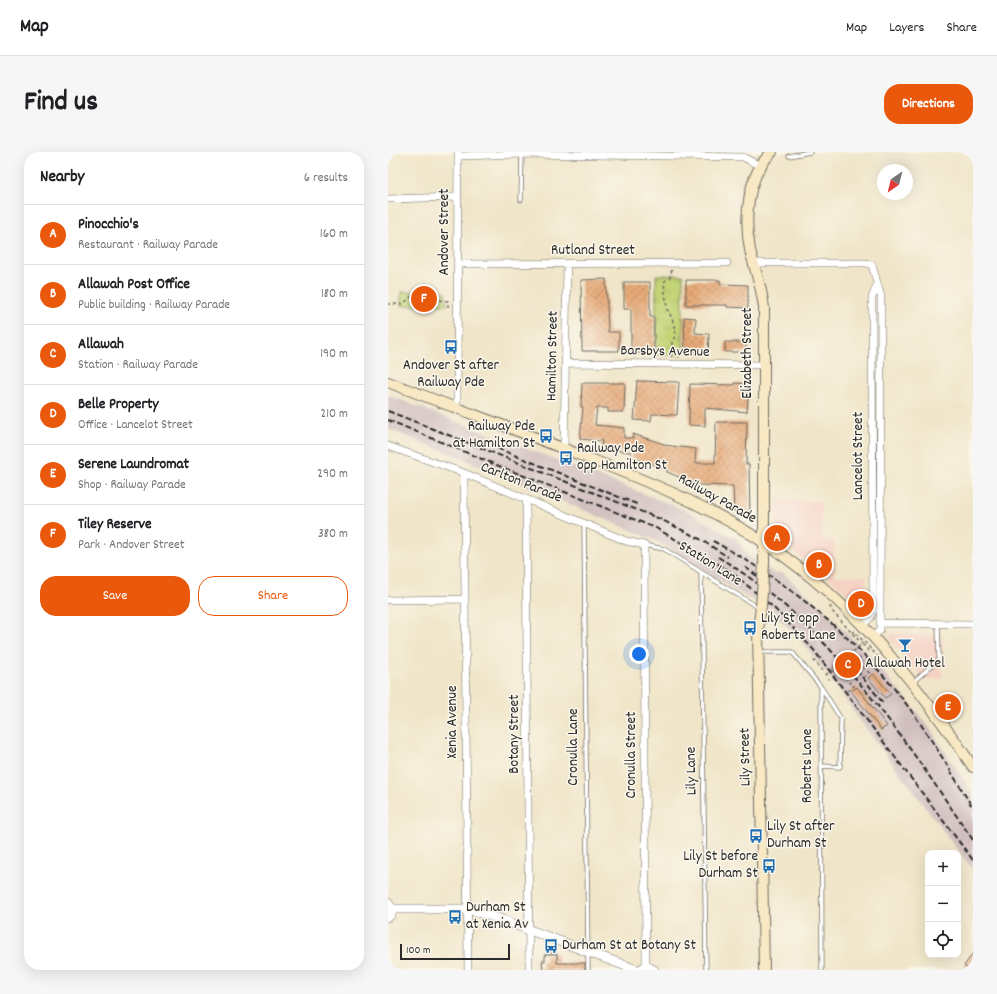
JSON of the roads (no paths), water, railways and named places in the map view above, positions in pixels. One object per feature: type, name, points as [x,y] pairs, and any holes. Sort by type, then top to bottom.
[{"type":"main road","name":"Elizabeth Street","points":[[765,544],[763,297],[749,238],[749,197],[751,186],[760,166],[772,152]]},
{"type":"main road","name":"Railway Parade","points":[[388,382],[564,448],[678,494],[723,517],[765,544],[811,577],[863,626],[912,682],[973,767]]},
{"type":"main road","name":"Lily Street","points":[[764,970],[760,652],[758,631],[765,544]]},
{"type":"street","points":[[458,154],[522,153],[744,157],[760,166]]},
{"type":"street","name":"Andover Street","points":[[457,409],[458,154]]},
{"type":"street","points":[[388,199],[458,197]]},
{"type":"street","name":"Rutland Street","points":[[458,264],[727,263]]},
{"type":"street","name":"Lancelot Street","points":[[754,263],[866,263],[872,265],[876,274],[881,297],[880,623]]},
{"type":"street","name":"Hamilton Street","points":[[564,448],[567,264]]},
{"type":"street","name":"Lancelot Street","points":[[871,617],[872,298],[877,284]]},
{"type":"street","name":"Barsbys Avenue","points":[[566,363],[764,365]]},
{"type":"street","name":"Carlton Parade","points":[[388,446],[464,473],[632,543],[644,545]]},
{"type":"street","name":"Xenia Avenue","points":[[464,473],[468,970]]},
{"type":"street","name":"Botany Street","points":[[526,499],[530,970]]},
{"type":"street","name":"Cronulla Street","points":[[644,545],[644,969]]},
{"type":"street","points":[[388,600],[465,599]]},
{"type":"street","points":[[863,626],[871,617],[877,619],[880,623],[880,630],[873,637]]},
{"type":"street","points":[[880,623],[973,624]]},
{"type":"street","points":[[389,909],[468,909],[588,952],[644,969]]},
{"type":"lane","points":[[789,156],[810,152]]},
{"type":"lane","points":[[521,200],[522,153]]},
{"type":"lane","name":"Cronulla Lane","points":[[584,523],[588,970]]},
{"type":"lane","name":"Station Lane","points":[[644,545],[664,549],[761,608]]},
{"type":"lane","name":"Lily Lane","points":[[702,572],[706,970]]},
{"type":"lane","points":[[912,682],[939,659],[938,624]]},
{"type":"lane","points":[[760,652],[792,652],[821,687],[841,719],[840,767],[820,766]]},
{"type":"lane","name":"Roberts Lane","points":[[821,687],[820,766],[822,970]]},
{"type":"railway","points":[[388,411],[660,519],[700,539],[728,557]]},
{"type":"railway","points":[[388,420],[656,528],[730,571],[773,607],[813,649],[973,860]]},
{"type":"railway","points":[[489,445],[639,505]]},
{"type":"railway","points":[[713,541],[739,556],[789,589],[812,607],[857,647],[908,706],[937,749],[973,808]]},
{"type":"railway","points":[[718,557],[758,584],[795,615],[829,648],[890,722],[919,761],[973,840]]},
{"type":"railway","points":[[745,567],[768,584]]},
{"type":"railway","points":[[845,656],[884,704]]},
{"type":"place","name":"Tiley Reserve","points":[[424,299]]},
{"type":"place","name":"Andover St after Railway Pde","points":[[451,347]]},
{"type":"place","name":"Railway Pde at Hamilton St","points":[[546,436]]},
{"type":"place","name":"Railway Pde opp Hamilton St","points":[[566,458]]},
{"type":"place","name":"Pinocchio's","points":[[777,538]]},
{"type":"place","name":"Allawah Post Office","points":[[819,565]]},
{"type":"place","name":"Belle Property","points":[[861,604]]},
{"type":"place","name":"Lily St opp Roberts Lane","points":[[750,628]]},
{"type":"place","name":"Allawah Hotel","points":[[905,645]]},
{"type":"place","name":"Allawah","points":[[848,665]]},
{"type":"place","name":"Serene Laundromat","points":[[948,707]]},
{"type":"place","name":"Lily St after Durham St","points":[[756,836]]},
{"type":"place","name":"Lily St before Durham St","points":[[769,866]]},
{"type":"place","name":"Durham St at Xenia Av","points":[[455,917]]},
{"type":"place","name":"Durham St at Botany St","points":[[551,946]]}]
